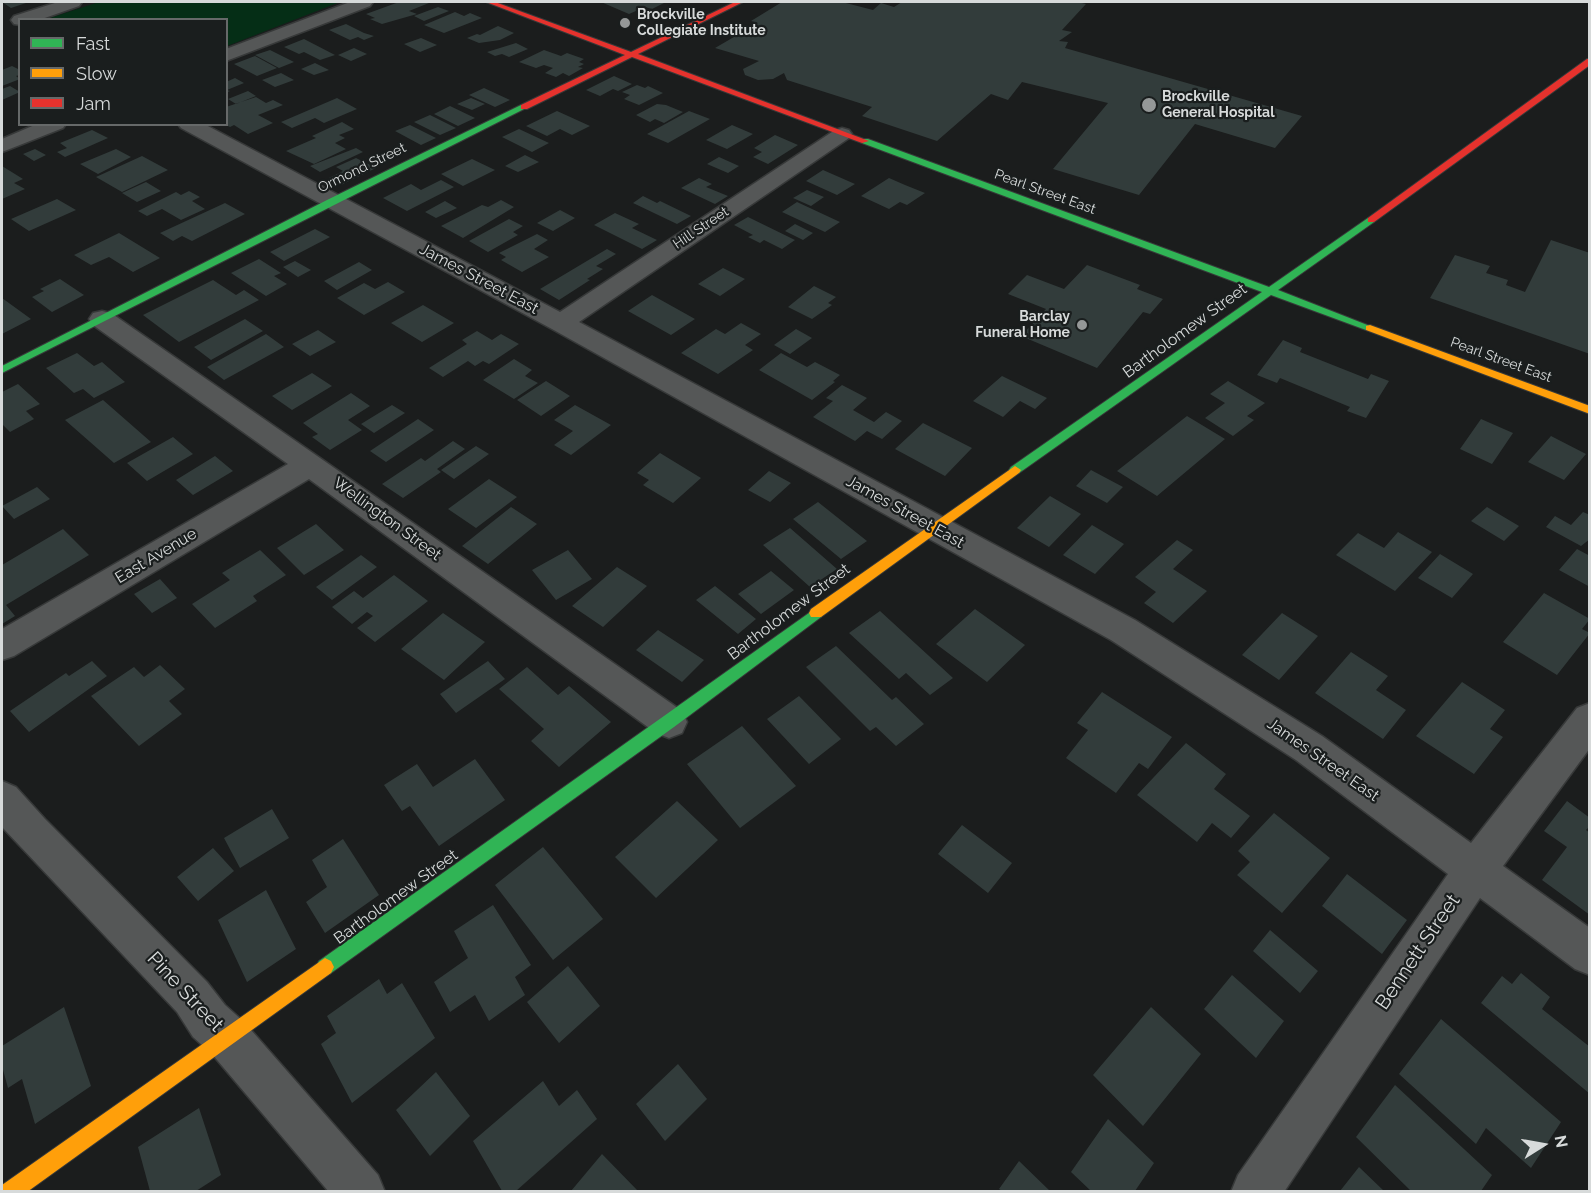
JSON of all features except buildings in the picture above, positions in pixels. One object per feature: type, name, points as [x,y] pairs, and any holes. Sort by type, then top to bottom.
[{"type":"street","points":[[26,18],[73,2]]},
{"type":"street","points":[[228,55],[364,2]]},
{"type":"street","name":"Pearl Street East","points":[[490,2],[1590,410]]},
{"type":"street","name":"Ormond Street","points":[[2,370],[330,202],[631,53],[646,48],[740,2]]},
{"type":"street","points":[[2,26],[18,21]]},
{"type":"street","points":[[2,26],[18,35]]},
{"type":"street","name":"Bartholomew Street","points":[[9,1191],[228,1038],[669,722],[933,527],[1268,292],[1290,279],[1590,61]]},
{"type":"street","points":[[2,146],[51,126]]},
{"type":"street","name":"James Street East","points":[[192,126],[330,202],[561,322],[1123,630],[1309,748],[1590,954]]},
{"type":"street","name":"Hill Street","points":[[561,322],[842,134]]},
{"type":"street","name":"Wellington Street","points":[[102,320],[310,465],[669,722]]},
{"type":"street","name":"East Avenue","points":[[2,646],[310,465]]},
{"type":"street","name":"Bennett Street","points":[[1255,1191],[1476,869],[1590,719]]},
{"type":"street","name":"Pine Street","points":[[2,799],[31,832],[192,997],[209,1021],[228,1038],[360,1191]]},
{"type":"green space","points":[[99,2],[340,2],[228,46],[228,18],[50,18]]},
{"type":"traffic: fast","points":[[2,370],[330,202],[524,107]]},
{"type":"traffic: fast","points":[[865,141],[1370,328]]},
{"type":"traffic: fast","points":[[1015,470],[1371,220]]},
{"type":"traffic: fast","points":[[325,967],[669,722],[816,613]]},
{"type":"traffic: slow","points":[[1370,328],[1590,410]]},
{"type":"traffic: slow","points":[[816,613],[1015,470]]},
{"type":"traffic: slow","points":[[9,1192],[325,967]]},
{"type":"traffic: jam","points":[[490,2],[865,141]]},
{"type":"traffic: jam","points":[[524,107],[740,2]]},
{"type":"traffic: jam","points":[[1371,220],[1590,61]]},
{"type":"place","name":"Brockville Collegiate Institute","points":[[625,23]]},
{"type":"place","name":"Brockville General Hospital","points":[[1149,105]]},
{"type":"place","name":"Barclay Funeral Home","points":[[1082,325]]}]
